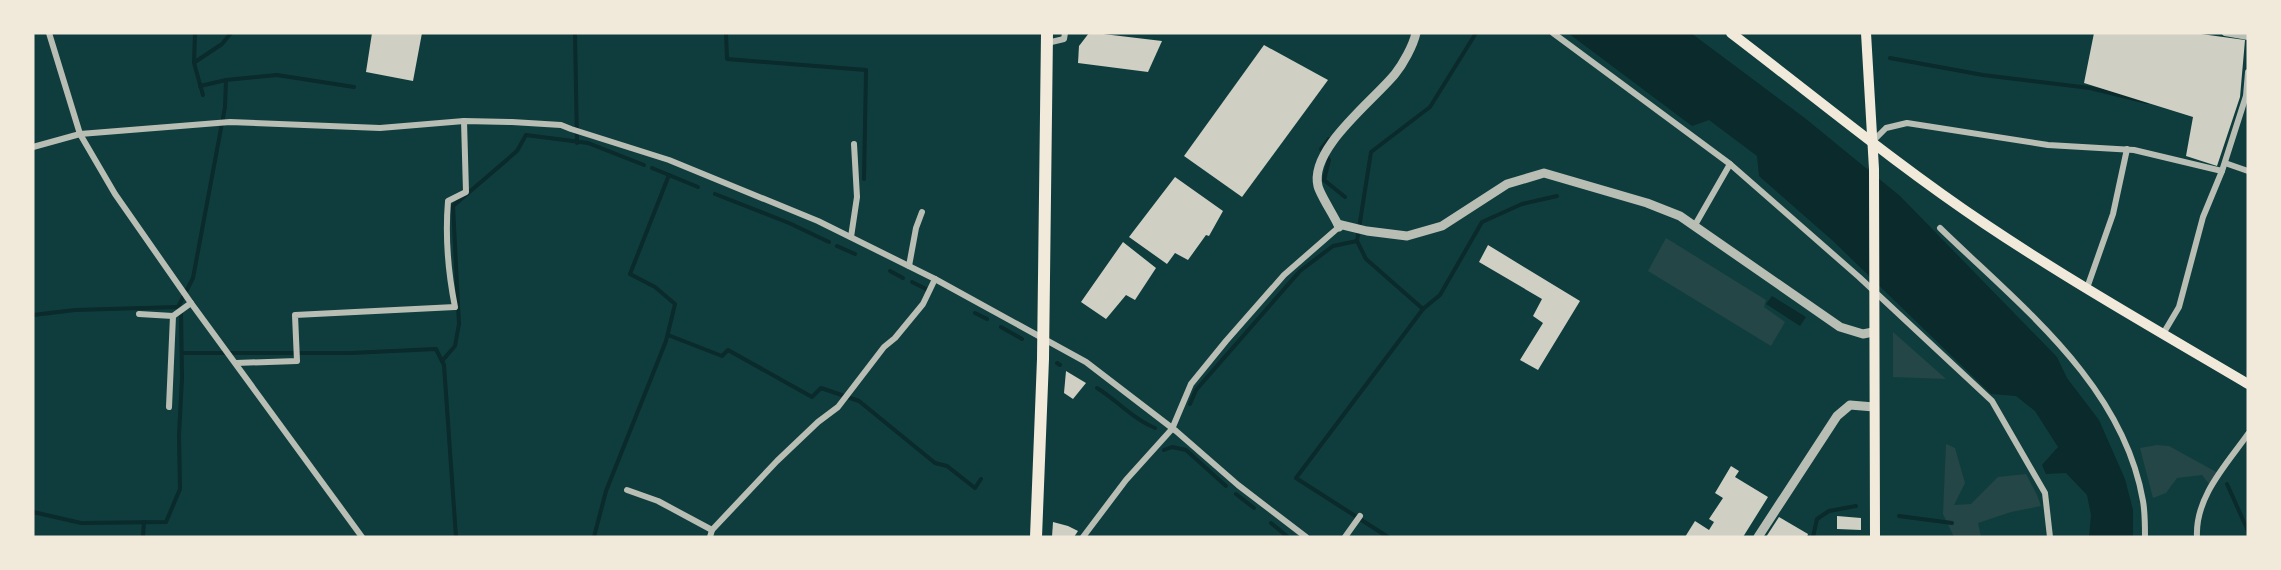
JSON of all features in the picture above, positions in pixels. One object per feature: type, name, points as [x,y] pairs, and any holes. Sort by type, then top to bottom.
[{"type":"highway","points":[[1036,537],[1044,340],[1047,38]]},
{"type":"main road","points":[[1731,33],[1984,223],[2087,288],[2248,384]]},
{"type":"main road","points":[[1866,33],[1874,169],[1875,537]]},
{"type":"street","points":[[49,33],[80,134],[115,195],[186,297],[362,537]]},
{"type":"street","points":[[1047,38],[1064,39],[1065,33]]},
{"type":"street","points":[[1339,226],[1318,188],[1317,174],[1323,157],[1351,120],[1396,73],[1416,33]]},
{"type":"street","points":[[1553,33],[1730,164],[1858,276],[1992,401],[2046,493],[2050,537]]},
{"type":"street","points":[[2225,33],[2248,37]]},
{"type":"street","points":[[2163,334],[2179,307],[2203,217],[2225,163],[2246,96],[2248,72]]},
{"type":"street","points":[[236,363],[297,361],[295,315],[455,307],[450,281],[446,227],[448,201],[466,192],[465,120]]},
{"type":"street","points":[[33,147],[80,134],[216,122],[380,128],[465,120],[561,125],[669,160],[818,221],[935,279],[1086,362],[1306,537]]},
{"type":"street","points":[[1872,141],[1886,128],[1907,123],[2048,145],[2127,149],[2222,171]]},
{"type":"street","points":[[851,237],[857,197],[854,144]]},
{"type":"street","points":[[2087,288],[2113,214],[2127,149]]},
{"type":"street","points":[[2225,163],[2248,171]]},
{"type":"street","points":[[1695,225],[1730,164]]},
{"type":"street","points":[[1339,226],[1407,236],[1442,226],[1507,184],[1544,173],[1647,203],[1680,216],[1840,327],[1863,333],[1873,332]]},
{"type":"street","points":[[909,266],[916,228],[922,212]]},
{"type":"street","points":[[1083,537],[1126,480],[1172,429],[1191,384],[1284,275],[1339,226]]},
{"type":"street","points":[[1940,228],[2070,355],[2094,385],[2117,426],[2134,465],[2143,501],[2145,537]]},
{"type":"street","points":[[627,490],[658,501],[711,533],[777,461],[818,422],[838,407],[884,347],[895,338],[915,313],[935,279]]},
{"type":"street","points":[[139,314],[175,315],[191,303]]},
{"type":"street","points":[[169,407],[175,315]]},
{"type":"street","points":[[1758,537],[1837,416],[1850,405],[1874,407]]},
{"type":"street","points":[[2197,537],[2197,524],[2204,496],[2248,434]]},
{"type":"street","points":[[1345,537],[1360,516]]},
{"type":"shaded area","points":[[1568,33],[1691,33],[1806,119],[1900,196],[2057,357],[2067,378],[2099,420],[2125,479],[2133,510],[2133,537],[2089,537],[2091,515],[2087,495],[2066,473],[2046,474],[2042,465],[2058,447],[2035,411],[2016,396],[1991,394],[1833,241],[1759,176],[1757,156],[1709,120],[1692,126]]},
{"type":"shaded area","points":[[1666,238],[1766,300],[1764,307],[1785,322],[1771,346],[1648,271]]},
{"type":"shaded area","points":[[1772,296],[1806,317],[1800,326],[1766,304]]},
{"type":"shaded area","points":[[1893,332],[1946,379],[1893,377]]},
{"type":"shaded area","points":[[1946,444],[1955,448],[1965,483],[1954,505],[1971,504],[1998,477],[2026,474],[2041,506],[2011,512],[1978,523],[1981,537],[1954,537],[1943,514]]},
{"type":"shaded area","points":[[2157,445],[2169,446],[2218,473],[2209,484],[2202,475],[2177,478],[2166,493],[2153,498],[2140,448]]},
{"type":"building","points":[[372,33],[422,33],[413,81],[366,72]]},
{"type":"building","points":[[1089,33],[1162,41],[1148,72],[1078,63],[1079,46]]},
{"type":"building","points":[[2094,33],[2194,33],[2245,40],[2240,97],[2217,166],[2186,156],[2193,117],[2084,83]]},
{"type":"building","points":[[1264,45],[1328,80],[1242,197],[1184,156]]},
{"type":"building","points":[[1175,177],[1223,211],[1209,236],[1206,235],[1188,260],[1175,253],[1167,264],[1129,237]]},
{"type":"building","points":[[1123,242],[1156,268],[1135,300],[1126,295],[1106,319],[1081,302]]},
{"type":"building","points":[[1488,245],[1580,301],[1538,370],[1520,360],[1543,323],[1533,316],[1542,299],[1479,262]]},
{"type":"building","points":[[1066,371],[1086,383],[1073,399],[1064,393]]},
{"type":"building","points":[[1731,466],[1739,471],[1735,477],[1768,497],[1743,537],[1685,537],[1695,521],[1709,530],[1714,522],[1709,519],[1723,498],[1715,493]]},
{"type":"building","points":[[1837,516],[1861,518],[1861,530],[1837,529]]},
{"type":"building","points":[[1779,517],[1808,534],[1807,537],[1766,537]]},
{"type":"building","points":[[1053,522],[1078,531],[1074,537],[1052,537]]},
{"type":"waterway","points":[[195,33],[194,63],[203,95]]},
{"type":"waterway","points":[[195,62],[222,44],[231,33]]},
{"type":"waterway","points":[[575,33],[577,143]]},
{"type":"waterway","points":[[726,33],[727,59],[866,70],[864,179]]},
{"type":"waterway","points":[[1423,309],[1366,259],[1357,241],[1371,152],[1430,107],[1476,33]]},
{"type":"waterway","points":[[1890,58],[1983,75],[2090,88],[2147,102]]},
{"type":"waterway","points":[[33,512],[81,523],[166,522],[180,489],[179,435],[182,378],[181,311],[178,307],[193,278],[225,107],[226,80],[277,75],[354,87]]},
{"type":"waterway","points":[[200,86],[226,80]]},
{"type":"waterway","points":[[442,361],[455,346],[459,324],[453,206],[517,151],[526,135],[588,143],[644,165]]},
{"type":"waterway","points":[[1329,139],[1321,149],[1329,160],[1324,180],[1345,197]]},
{"type":"waterway","points":[[652,168],[698,187]]},
{"type":"waterway","points":[[594,537],[606,491],[666,341],[675,304],[655,287],[630,274],[669,175]]},
{"type":"waterway","points":[[715,194],[789,223],[829,242]]},
{"type":"waterway","points":[[1388,537],[1296,478],[1423,309],[1440,295],[1482,222],[1522,204],[1557,196]]},
{"type":"waterway","points":[[1190,404],[1196,390],[1300,271],[1333,246],[1357,241]]},
{"type":"waterway","points":[[837,246],[855,254]]},
{"type":"waterway","points":[[890,271],[903,278]]},
{"type":"waterway","points":[[912,282],[930,291]]},
{"type":"waterway","points":[[33,315],[75,310],[178,307]]},
{"type":"waterway","points":[[975,313],[987,319]]},
{"type":"waterway","points":[[1001,327],[1022,339]]},
{"type":"waterway","points":[[668,335],[722,356],[728,350],[812,397],[821,388],[859,401],[935,463],[947,466],[975,488],[981,479]]},
{"type":"waterway","points":[[182,353],[351,353],[436,349],[444,365],[456,537]]},
{"type":"waterway","points":[[1097,388],[1140,420],[1155,428]]},
{"type":"waterway","points":[[1164,450],[1172,447],[1186,450],[1226,486]]},
{"type":"waterway","points":[[2227,484],[2248,531]]},
{"type":"waterway","points":[[1236,494],[1254,508]]},
{"type":"waterway","points":[[1813,537],[1817,519],[1829,511],[1856,506]]},
{"type":"waterway","points":[[1899,516],[1952,523]]},
{"type":"waterway","points":[[143,537],[144,522]]},
{"type":"waterway","points":[[1271,523],[1288,537]]}]
